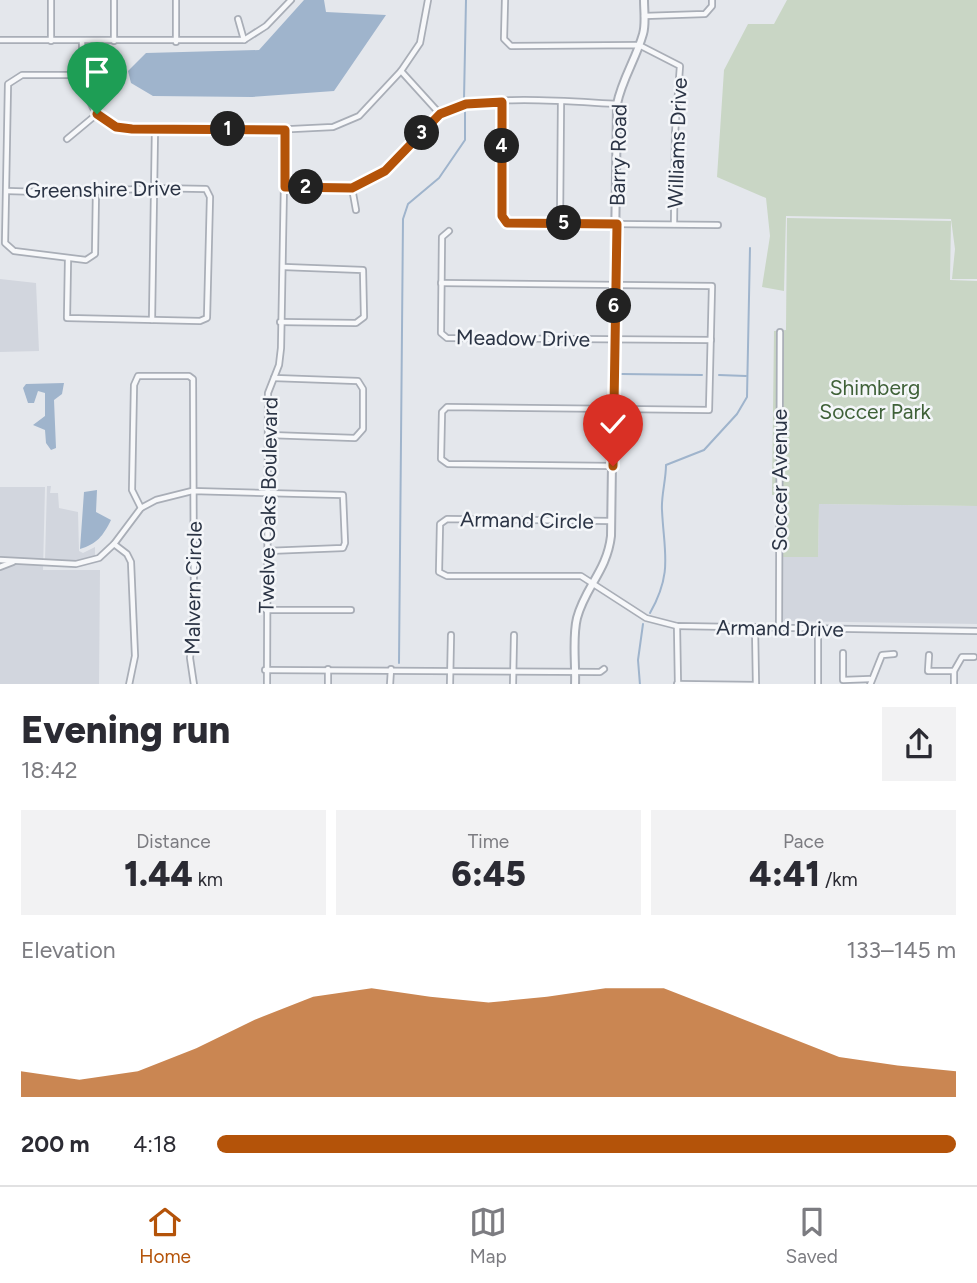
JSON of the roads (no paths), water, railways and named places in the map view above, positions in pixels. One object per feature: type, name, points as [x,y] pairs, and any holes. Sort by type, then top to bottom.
[{"type":"street","points":[[51,0],[51,41]]},
{"type":"street","points":[[114,0],[114,41]]},
{"type":"street","points":[[176,0],[176,42]]},
{"type":"street","points":[[0,40],[244,40],[266,26],[291,0]]},
{"type":"street","points":[[82,41],[82,75],[97,114],[116,127],[285,130],[333,127],[359,116],[401,71],[420,43],[428,0]]},
{"type":"street","points":[[505,0],[504,39],[511,46],[639,46]]},
{"type":"street","name":"Barry Road","points":[[575,684],[576,620],[609,553],[613,466],[617,104],[621,86],[645,32],[644,0]]},
{"type":"street","points":[[644,16],[705,15],[712,6],[712,0]]},
{"type":"street","points":[[238,19],[244,40]]},
{"type":"street","name":"Williams Drive","points":[[639,46],[680,66],[675,132],[674,223]]},
{"type":"street","points":[[401,71],[440,114]]},
{"type":"street","points":[[82,75],[22,75],[8,84],[5,243],[14,251],[50,254],[68,260],[86,260],[95,254],[96,190]]},
{"type":"street","points":[[502,102],[502,216],[507,223],[718,225]]},
{"type":"street","points":[[560,223],[561,102]]},
{"type":"street","points":[[285,187],[352,188],[385,171],[440,114],[466,104],[617,104]]},
{"type":"street","points":[[67,139],[97,114]]},
{"type":"street","points":[[152,320],[155,129]]},
{"type":"street","name":"Twelve Oaks Boulevard","points":[[265,682],[268,393],[281,348],[285,130]]},
{"type":"street","name":"Greenshire Drive","points":[[7,191],[76,193],[152,188],[206,190],[210,197],[207,318],[200,321],[67,318],[68,260]]},
{"type":"street","points":[[352,188],[355,209]]},
{"type":"street","name":"Meadow Drive","points":[[449,231],[442,237],[441,283],[441,333],[447,338],[711,340]]},
{"type":"street","points":[[280,323],[356,323],[364,317],[363,270],[284,267]]},
{"type":"street","points":[[441,283],[712,286],[709,410],[447,407],[442,412],[441,459],[448,464],[613,466]]},
{"type":"street","name":"Soccer Avenue","points":[[779,628],[780,332]]},
{"type":"street","name":"Malvern Circle","points":[[141,508],[132,490],[134,385],[138,376],[189,376],[193,379],[194,614],[190,658],[194,684]]},
{"type":"street","points":[[269,435],[355,438],[363,429],[363,389],[358,381],[274,378]]},
{"type":"street","points":[[0,560],[76,565],[99,558],[114,544],[141,508],[156,500],[192,491],[343,495],[345,543],[339,549],[267,551]]},
{"type":"street","name":"Armand Circle","points":[[593,586],[581,576],[447,576],[439,572],[440,524],[447,519],[611,521]]},
{"type":"street","points":[[114,544],[127,554],[131,562],[135,636],[129,684]]},
{"type":"street","points":[[0,567],[14,562]]},
{"type":"street","name":"Armand Drive","points":[[593,586],[646,618],[677,626],[977,631]]},
{"type":"street","points":[[266,610],[351,610]]},
{"type":"street","points":[[677,626],[677,684],[756,684],[755,627]]},
{"type":"street","points":[[818,628],[818,684]]},
{"type":"street","points":[[450,684],[451,635]]},
{"type":"street","points":[[513,684],[514,635]]},
{"type":"street","points":[[843,653],[843,680],[870,682],[882,654],[894,654]]},
{"type":"street","points":[[929,655],[928,671],[954,671]]},
{"type":"street","points":[[954,684],[954,671],[962,657],[974,657]]},
{"type":"street","points":[[328,669],[328,684]]},
{"type":"street","points":[[390,684],[391,669]]},
{"type":"street","points":[[265,670],[600,672],[604,669]]},
{"type":"water","points":[[304,0],[324,0],[326,12],[386,15],[334,91],[252,97],[153,96],[131,83],[128,71],[146,53],[259,50]]},
{"type":"water","points":[[64,383],[62,394],[54,400],[56,448],[51,450],[46,443],[45,430],[33,425],[45,416],[45,393],[38,391],[34,403],[28,403],[23,388],[26,384]]},
{"type":"water","points":[[97,490],[96,512],[111,520],[99,539],[80,549],[84,492]]},
{"type":"waterway","points":[[464,99],[466,0]]},
{"type":"waterway","points":[[399,663],[403,219],[408,204],[439,178],[465,140],[465,112]]},
{"type":"waterway","points":[[650,613],[662,586],[664,574],[662,505],[666,465],[704,450],[737,414],[747,397],[750,248]]},
{"type":"waterway","points":[[622,374],[702,375]]},
{"type":"waterway","points":[[719,375],[746,376]]},
{"type":"waterway","points":[[640,684],[638,660],[643,624]]},
{"type":"park label","name":"Shimberg Soccer Park","points":[[875,399]]}]
